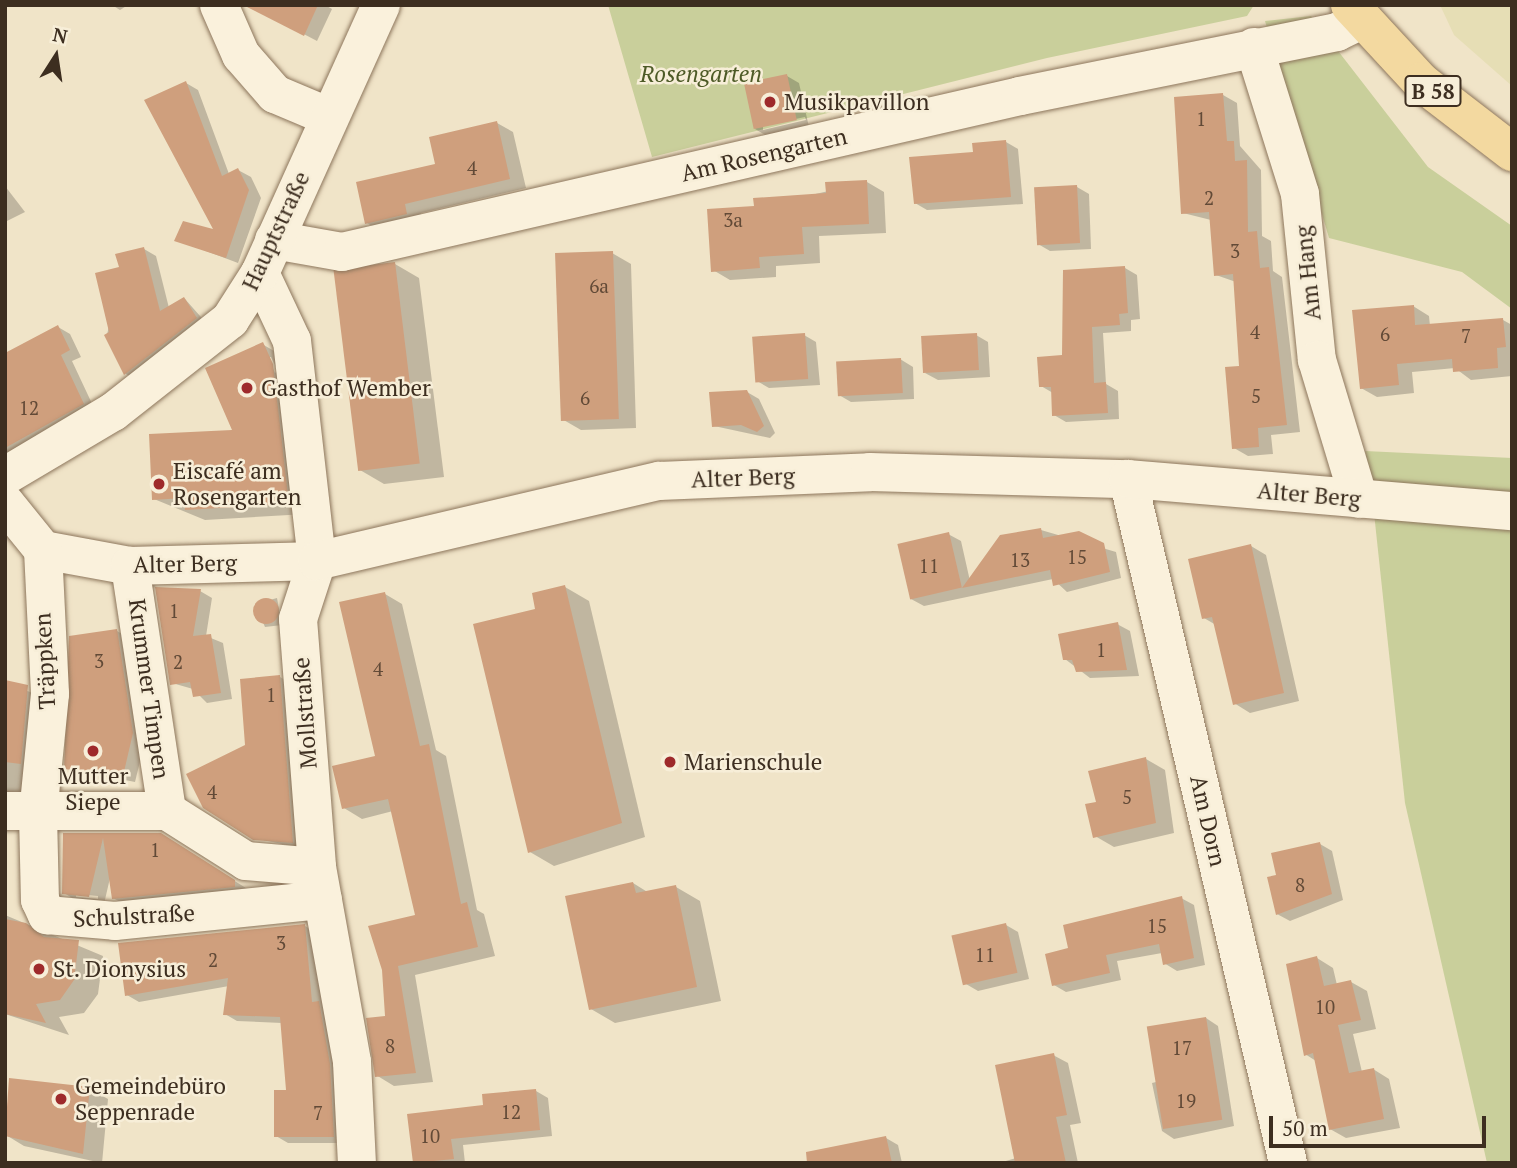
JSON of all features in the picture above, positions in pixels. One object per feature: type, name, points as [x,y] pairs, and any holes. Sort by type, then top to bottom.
[{"type":"main road","name":"B 58","points":[[1350,19],[1422,82],[1512,152]]},
{"type":"street","points":[[219,5],[241,55],[275,94],[327,116]]},
{"type":"street","name":"Hauptstraße","points":[[5,476],[113,412],[208,342],[267,256],[327,116],[381,5]]},
{"type":"street","name":"Am Rosengarten","points":[[267,256],[342,252],[1254,47],[1350,19]]},
{"type":"street","name":"Am Hang","points":[[1254,47],[1300,194],[1317,359],[1359,499]]},
{"type":"street","name":"Mollstraße","points":[[267,256],[292,341],[317,561],[298,619],[320,884],[352,1062],[357,1163]]},
{"type":"street","name":"Alter Berg","points":[[43,550],[131,566],[317,561],[663,481],[983,471],[1128,479],[1512,511]]},
{"type":"street","name":"Am Dorn","points":[[1128,479],[1288,1163]]},
{"type":"street","points":[[5,503],[43,550]]},
{"type":"street","name":"Träppken","points":[[22,812],[50,694],[39,579],[43,550]]},
{"type":"street","name":"Krummer Timpen","points":[[131,566],[167,811]]},
{"type":"street","name":"Krummer Timpen","points":[[22,812],[167,811],[246,861],[320,884]]},
{"type":"street","name":"Schulstraße","points":[[22,812],[40,900],[55,918],[115,921],[320,884]]},
{"type":"shaded area","points":[[1440,5],[1512,5],[1512,86],[1454,35]]},
{"type":"green space","name":"Rosengarten","points":[[608,5],[1254,5],[1247,16],[1047,58],[652,157]]},
{"type":"green space","points":[[1311,16],[1428,167],[1512,226],[1512,309],[1462,272],[1329,238],[1265,21]]},
{"type":"green space","points":[[1365,451],[1512,458],[1512,498],[1372,486]]},
{"type":"green space","points":[[1374,513],[1512,527],[1512,1163],[1487,1163],[1405,803]]},
{"type":"building","points":[[243,5],[318,5],[304,36]]},
{"type":"building","name":"Musikpavillon","points":[[787,74],[797,120],[754,129],[744,83]]},
{"type":"building","points":[[186,81],[222,176],[238,168],[249,190],[226,258],[174,241],[183,221],[213,229],[144,100]]},
{"type":"building","points":[[1223,93],[1227,141],[1234,141],[1235,161],[1247,160],[1248,232],[1257,231],[1260,268],[1269,267],[1287,425],[1258,428],[1259,447],[1232,449],[1225,367],[1239,366],[1233,274],[1214,276],[1209,212],[1181,214],[1174,97]]},
{"type":"building","points":[[497,121],[510,179],[405,204],[407,214],[365,224],[356,182],[435,164],[429,137]]},
{"type":"building","points":[[1006,140],[1011,197],[914,204],[909,157],[973,152],[972,143]]},
{"type":"building","points":[[867,180],[869,224],[802,227],[804,254],[759,257],[760,268],[711,272],[707,209],[754,206],[753,198],[826,193],[825,182]]},
{"type":"building","points":[[1077,185],[1080,243],[1037,245],[1034,187]]},
{"type":"building","points":[[144,247],[160,311],[184,297],[197,318],[124,375],[104,335],[109,332],[95,273],[119,267],[115,254]]},
{"type":"building","points":[[613,251],[619,419],[561,421],[555,253]]},
{"type":"building","points":[[395,262],[420,463],[358,471],[333,270]]},
{"type":"building","points":[[1125,266],[1128,313],[1119,314],[1120,325],[1092,327],[1094,383],[1106,382],[1108,413],[1052,416],[1051,387],[1039,387],[1037,357],[1062,355],[1063,270]]},
{"type":"building","points":[[1414,305],[1415,325],[1503,318],[1506,347],[1497,348],[1498,368],[1453,372],[1452,359],[1397,364],[1399,385],[1360,389],[1352,310]]},
{"type":"building","points":[[58,325],[70,350],[61,355],[84,404],[5,448],[5,353]]},
{"type":"building","points":[[805,333],[808,379],[755,383],[752,337]]},
{"type":"building","points":[[977,333],[979,370],[923,373],[921,336]]},
{"type":"building","points":[[263,342],[273,364],[289,504],[185,510],[184,498],[152,500],[149,434],[232,430],[205,368]]},
{"type":"building","points":[[901,358],[903,393],[838,396],[836,361]]},
{"type":"building","points":[[747,390],[764,426],[757,432],[741,425],[712,427],[709,392]]},
{"type":"building","points":[[1041,528],[1043,538],[1079,531],[1104,543],[1110,572],[1053,586],[1050,570],[962,588],[1000,535]]},
{"type":"building","points":[[949,532],[962,588],[910,599],[897,544]]},
{"type":"building","points":[[1251,544],[1284,693],[1233,705],[1212,617],[1202,619],[1188,559]]},
{"type":"building","points":[[565,585],[622,823],[528,853],[473,624],[535,609],[532,593]]},
{"type":"building","points":[[155,587],[201,589],[193,636],[211,634],[221,693],[193,697],[190,682],[170,685]]},
{"type":"building","points":[[385,592],[420,746],[429,744],[461,904],[467,902],[478,947],[398,966],[416,1073],[375,1077],[366,1018],[385,1016],[382,970],[368,926],[415,915],[388,799],[342,809],[332,766],[375,756],[339,602]]},
{"type":"building","points":[[266,598],[275,602],[279,611],[275,620],[266,624],[257,620],[253,611],[257,602]]},
{"type":"building","points":[[1118,622],[1127,670],[1076,672],[1072,660],[1063,660],[1058,634]]},
{"type":"building","points":[[117,629],[133,733],[123,776],[64,769],[69,636]]},
{"type":"building","points":[[280,675],[293,843],[253,840],[203,808],[186,774],[245,745],[240,679]]},
{"type":"building","points":[[5,680],[28,685],[21,764],[5,762]]},
{"type":"building","points":[[1146,757],[1156,823],[1093,838],[1085,804],[1096,802],[1088,771]]},
{"type":"building","points":[[63,833],[161,833],[235,880],[235,887],[112,899],[103,838],[89,897],[62,894]]},
{"type":"building","points":[[1320,842],[1332,894],[1276,915],[1267,877],[1276,875],[1271,853]]},
{"type":"building","points":[[633,882],[636,893],[676,885],[697,987],[589,1010],[565,896]]},
{"type":"building","points":[[1182,896],[1194,958],[1163,965],[1159,944],[1106,955],[1110,973],[1052,986],[1045,954],[1068,948],[1063,925]]},
{"type":"building","name":"St. Dionysius","points":[[5,919],[26,923],[44,937],[79,940],[74,980],[60,1000],[36,1004],[46,1023],[5,1014]]},
{"type":"building","points":[[1006,923],[1017,973],[963,985],[951,936]]},
{"type":"building","points":[[305,924],[312,1002],[319,1001],[330,1064],[334,1137],[274,1137],[274,1090],[286,1090],[280,1017],[223,1015],[228,978],[125,996],[118,943]]},
{"type":"building","points":[[1317,956],[1324,986],[1351,980],[1361,1020],[1338,1025],[1349,1073],[1374,1068],[1384,1119],[1329,1130],[1313,1053],[1304,1056],[1286,964]]},
{"type":"building","points":[[1206,1017],[1222,1120],[1163,1129],[1147,1026]]},
{"type":"building","points":[[1054,1053],[1067,1115],[1056,1117],[1066,1163],[1015,1163],[995,1065]]},
{"type":"building","points":[[9,1078],[90,1087],[83,1154],[5,1136]]},
{"type":"building","points":[[536,1089],[540,1130],[451,1139],[454,1159],[413,1163],[407,1114],[483,1105],[482,1094]]},
{"type":"building","points":[[886,1136],[892,1163],[807,1163],[806,1152]]},
{"type":"place","name":"Musikpavillon","points":[[770,102]]},
{"type":"place","name":"Gasthof Wember","points":[[247,388]]},
{"type":"place","name":"Eiscafé am Rosengarten","points":[[159,484]]},
{"type":"place","name":"Mutter Siepe","points":[[93,751]]},
{"type":"place","name":"Marienschule","points":[[670,762]]},
{"type":"place","name":"St. Dionysius","points":[[39,969]]},
{"type":"place","name":"Gemeindebüro Seppenrade","points":[[61,1099]]}]
